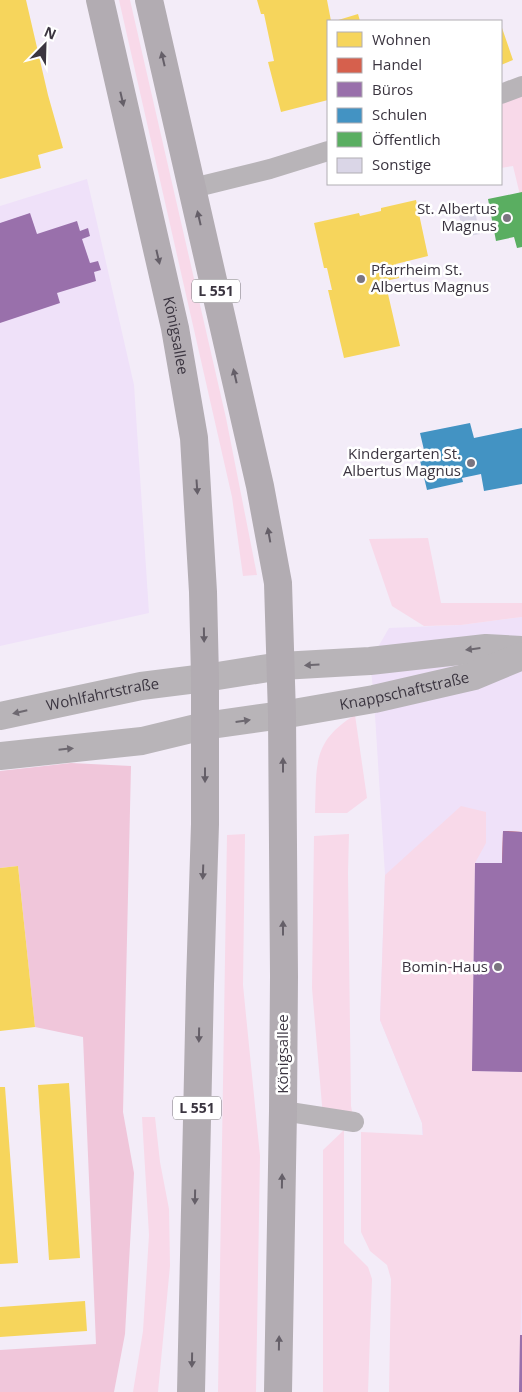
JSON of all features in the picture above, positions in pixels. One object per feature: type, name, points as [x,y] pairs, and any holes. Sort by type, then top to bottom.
[{"type":"main road","name":"Königsallee","points":[[100,0],[174,328],[194,438],[202,564],[205,678],[205,824],[191,1392]]},
{"type":"main road","name":"Königsallee","points":[[149,0],[260,486],[278,583],[282,715],[283,1112],[278,1392]]},
{"type":"street","name":"Knappschaftstraße","points":[[281,666],[370,661],[486,648],[522,650]]},
{"type":"street","name":"Knappschaftstraße","points":[[282,715],[374,699],[474,676],[522,656]]},
{"type":"street","points":[[205,678],[281,666]]},
{"type":"street","name":"Wohlfahrtstraße","points":[[0,716],[141,686],[205,678]]},
{"type":"street","points":[[0,756],[142,741],[204,726],[282,715]]},
{"type":"lane","points":[[502,94],[522,86]]},
{"type":"lane","points":[[193,188],[270,169],[327,151]]},
{"type":"lane","points":[[283,1112],[354,1122]]},
{"type":"shaded area","points":[[119,0],[130,0],[226,418],[257,575],[243,576],[232,497]]},
{"type":"shaded area","points":[[522,94],[522,195],[520,195],[513,166],[502,168],[502,102]]},
{"type":"shaded area","points":[[87,179],[134,385],[149,613],[0,646],[0,206]]},
{"type":"shaded area","points":[[428,538],[441,603],[522,603],[522,617],[461,625],[424,626],[392,606],[369,539]]},
{"type":"shaded area","points":[[522,617],[522,1392],[429,1392],[422,1123],[380,1020],[385,875],[370,661],[389,628],[461,625]]},
{"type":"shaded area","points":[[355,715],[367,798],[347,813],[315,813],[319,756],[330,735]]},
{"type":"shaded area","points":[[71,763],[131,766],[123,1112],[134,1173],[125,1334],[114,1392],[0,1392],[0,1350],[96,1344],[83,1037],[35,1027],[18,866],[0,868],[0,771]]},
{"type":"shaded area","points":[[461,806],[486,812],[486,843],[475,863],[472,1071],[522,1072],[522,1276],[519,1392],[389,1392],[391,1279],[387,1265],[370,1251],[361,1232],[361,1132],[423,1135],[422,1123],[380,1020],[385,875]]},
{"type":"shaded area","points":[[245,834],[243,985],[260,1156],[256,1392],[218,1392],[227,835]]},
{"type":"shaded area","points":[[349,834],[351,1106],[354,1122],[323,1117],[312,988],[314,836]]},
{"type":"shaded area","points":[[142,1117],[155,1117],[160,1162],[169,1209],[170,1266],[158,1392],[133,1392],[143,1331],[149,1235]]},
{"type":"shaded area","points":[[344,1130],[344,1243],[368,1267],[372,1279],[368,1392],[323,1392],[323,1150]]},
{"type":"building: Wohnen","points":[[0,0],[26,0],[48,95],[63,148],[38,155],[41,168],[0,179]]},
{"type":"building: Wohnen","points":[[257,0],[327,0],[331,20],[327,20],[327,100],[281,112],[268,62],[274,61],[264,14],[261,14]]},
{"type":"building: Wohnen","points":[[358,14],[360,20],[338,20]]},
{"type":"building: Wohnen","points":[[502,28],[513,60],[502,65]]},
{"type":"building: Wohnen","name":"Pfarrheim St. Albertus Magnus","points":[[416,200],[428,256],[396,264],[399,278],[385,281],[400,346],[344,358],[328,290],[332,290],[327,268],[324,268],[314,223],[359,213],[360,216],[381,211],[381,208]]},
{"type":"building: Wohnen","points":[[18,866],[35,1027],[0,1031],[0,868]]},
{"type":"building: Wohnen","points":[[69,1083],[80,1258],[49,1260],[38,1085]]},
{"type":"building: Wohnen","points":[[0,1087],[5,1087],[18,1263],[0,1264]]},
{"type":"building: Wohnen","points":[[85,1301],[87,1331],[0,1337],[0,1307]]},
{"type":"building: Handel","points":[[503,831],[522,832],[522,1039],[498,1038]]},
{"type":"building: Büros","points":[[30,213],[37,234],[77,221],[80,231],[88,228],[90,236],[82,239],[90,263],[98,261],[101,270],[94,272],[96,281],[57,293],[60,303],[0,323],[0,223]]},
{"type":"building: Büros","name":"Bomin-Haus","points":[[503,831],[522,832],[522,1072],[472,1071],[475,863],[502,863]]},
{"type":"building: Büros","points":[[520,1335],[522,1335],[522,1392],[519,1392]]},
{"type":"building: Schulen","name":"Kindergarten St. Albertus Magnus","points":[[470,423],[474,438],[522,428],[522,484],[484,491],[481,474],[462,478],[463,482],[427,490],[418,452],[424,450],[420,433]]},
{"type":"building: Öffentlich","name":"St. Albertus Magnus","points":[[522,192],[522,247],[517,248],[514,237],[496,241],[488,199]]},
{"type":"building: Sonstige","points":[[473,203],[480,234],[464,237],[457,207]]},
{"type":"place","name":"St. Albertus Magnus","points":[[507,218]]},
{"type":"place","name":"Pfarrheim St. Albertus Magnus","points":[[361,279]]},
{"type":"place","name":"Kindergarten St. Albertus Magnus","points":[[471,463]]},
{"type":"place","name":"Bomin-Haus","points":[[498,967]]}]
